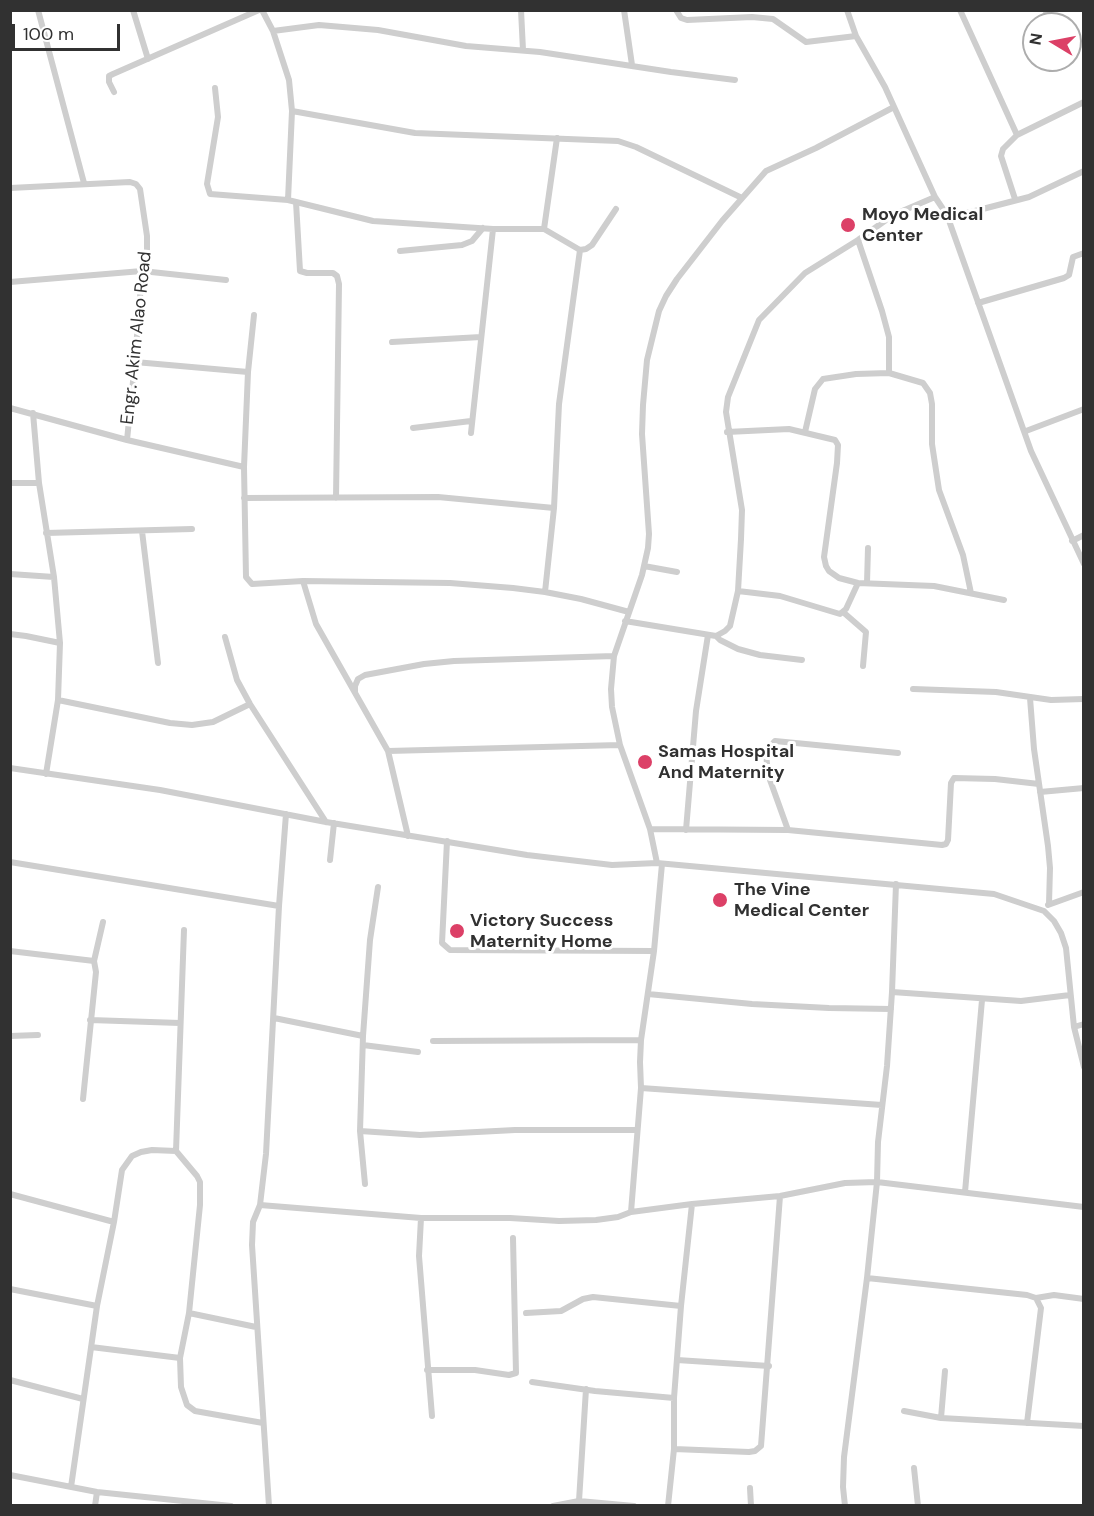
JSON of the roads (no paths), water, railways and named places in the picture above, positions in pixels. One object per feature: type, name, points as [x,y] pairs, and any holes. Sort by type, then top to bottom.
[{"type":"street","points":[[38,10],[84,183]]},
{"type":"street","points":[[133,10],[148,59]]},
{"type":"street","points":[[114,92],[109,76],[260,10],[273,31],[289,80],[292,111],[288,200]]},
{"type":"street","points":[[521,10],[523,50]]},
{"type":"street","points":[[624,10],[632,65]]},
{"type":"street","points":[[676,10],[681,18],[687,20],[752,14],[773,20],[806,42],[856,36]]},
{"type":"street","points":[[847,10],[856,36],[869,56],[935,197],[947,215],[1032,451],[1083,564]]},
{"type":"street","points":[[960,10],[1017,135]]},
{"type":"street","points":[[273,31],[305,26],[378,30],[466,46],[523,50],[735,80]]},
{"type":"street","points":[[215,87],[217,125],[208,191],[215,196],[288,200],[373,221],[493,229],[544,229],[580,250],[592,245],[616,209]]},
{"type":"street","points":[[1015,199],[1001,156],[1007,143],[1017,135],[1083,102]]},
{"type":"street","points":[[631,1212],[641,1088],[641,1040],[654,951],[659,864],[650,829],[620,745],[612,698],[614,656],[644,566],[649,534],[642,434],[649,347],[666,296],[741,198],[761,176],[774,166],[816,148],[894,108]]},
{"type":"street","points":[[292,111],[403,131],[626,143],[741,198]]},
{"type":"street","points":[[544,229],[557,138]]},
{"type":"street","points":[[947,215],[971,212],[1029,197],[1083,171]]},
{"type":"street","name":"Engr. Akim Alao Road","points":[[10,188],[130,182],[136,184],[140,189],[147,236],[147,257],[142,271],[127,440]]},
{"type":"street","points":[[712,635],[725,631],[730,626],[738,591],[742,510],[727,432],[728,397],[759,320],[806,273],[893,215],[935,197]]},
{"type":"street","points":[[296,202],[300,270],[307,273],[333,273],[337,276],[339,284],[336,498]]},
{"type":"street","points":[[399,251],[462,245],[472,241],[483,228]]},
{"type":"street","points":[[471,433],[493,229]]},
{"type":"street","points":[[858,240],[889,337],[890,373]]},
{"type":"street","points":[[545,592],[554,508],[559,404],[580,250]]},
{"type":"street","points":[[978,303],[1067,277],[1074,257],[1083,253]]},
{"type":"street","points":[[10,282],[142,271],[226,280]]},
{"type":"street","points":[[254,315],[248,372],[244,467],[246,577],[248,581],[252,584],[303,581],[450,583],[513,588],[581,599],[628,612]]},
{"type":"street","points":[[392,342],[481,337]]},
{"type":"street","points":[[135,362],[248,372]]},
{"type":"street","points":[[805,432],[815,389],[823,379],[856,374],[890,373],[923,383],[930,393],[932,444],[939,490],[963,555],[970,593]]},
{"type":"street","points":[[10,408],[127,440],[244,467]]},
{"type":"street","points":[[1026,431],[1083,410]]},
{"type":"street","points":[[33,413],[39,483],[54,577],[60,644],[58,700],[46,774]]},
{"type":"street","points":[[413,428],[471,421]]},
{"type":"street","points":[[727,432],[774,428],[805,432],[835,440],[838,445],[825,557],[826,566],[839,578],[858,583],[916,584],[1004,600]]},
{"type":"street","points":[[10,483],[39,483]]},
{"type":"street","points":[[244,498],[438,497],[554,508]]},
{"type":"street","points":[[46,533],[192,529]]},
{"type":"street","points":[[142,531],[158,663]]},
{"type":"street","points":[[1072,541],[1083,535]]},
{"type":"street","points":[[867,583],[868,548]]},
{"type":"street","points":[[644,566],[677,572]]},
{"type":"street","points":[[10,574],[54,577]]},
{"type":"street","points":[[303,581],[316,624],[388,751],[408,836]]},
{"type":"street","points":[[738,591],[780,596],[837,614],[843,612],[858,583]]},
{"type":"street","points":[[843,612],[866,632],[863,666]]},
{"type":"street","points":[[626,621],[712,635],[738,649],[760,655],[802,660]]},
{"type":"street","points":[[10,634],[60,644]]},
{"type":"street","points":[[686,830],[696,711],[712,635]]},
{"type":"street","points":[[225,637],[237,680],[250,704],[326,822]]},
{"type":"street","points":[[355,693],[354,686],[358,679],[365,675],[424,664],[614,656]]},
{"type":"street","points":[[913,689],[996,692],[1030,698],[1083,699]]},
{"type":"street","points":[[1030,698],[1050,868],[1049,904],[1044,911]]},
{"type":"street","points":[[58,700],[170,723],[192,725],[213,722],[250,704]]},
{"type":"street","points":[[788,830],[770,780],[767,764],[766,751],[775,741],[898,753]]},
{"type":"street","points":[[388,751],[620,745]]},
{"type":"street","points":[[10,768],[160,790],[326,822],[527,855],[612,865],[659,864],[994,894],[1044,911],[1061,933],[1066,948],[1074,1027],[1083,1067]]},
{"type":"street","points":[[650,829],[788,830],[942,845],[948,840],[951,783],[954,777],[1039,784]]},
{"type":"street","points":[[1040,792],[1083,788]]},
{"type":"street","points":[[269,1506],[252,1245],[253,1222],[260,1205],[266,1154],[286,814]]},
{"type":"street","points":[[330,860],[334,823]]},
{"type":"street","points":[[447,841],[442,943],[450,950],[654,951]]},
{"type":"street","points":[[10,861],[279,906]]},
{"type":"street","points":[[845,1506],[844,1457],[877,1182],[878,1142],[891,1008],[896,884]]},
{"type":"street","points":[[365,1184],[360,1131],[363,1036],[378,886]]},
{"type":"street","points":[[1049,904],[1063,901],[1083,892]]},
{"type":"street","points":[[83,1099],[96,972],[94,961],[103,922]]},
{"type":"street","points":[[184,930],[176,1151],[200,1182],[200,1205],[189,1313],[180,1358],[181,1387],[187,1405],[195,1410],[263,1423]]},
{"type":"street","points":[[10,951],[94,961]]},
{"type":"street","points":[[892,992],[1021,1001],[1070,995]]},
{"type":"street","points":[[648,994],[752,1004],[891,1008]]},
{"type":"street","points":[[965,1192],[982,1000]]},
{"type":"street","points":[[274,1018],[363,1036]]},
{"type":"street","points":[[90,1020],[180,1023]]},
{"type":"street","points":[[1074,1027],[1083,1024]]},
{"type":"street","points":[[10,1036],[38,1035]]},
{"type":"street","points":[[433,1041],[641,1040]]},
{"type":"street","points":[[363,1045],[418,1052]]},
{"type":"street","points":[[641,1088],[882,1105]]},
{"type":"street","points":[[360,1131],[420,1136],[515,1130],[637,1130]]},
{"type":"street","points":[[71,1487],[97,1306],[122,1170],[132,1156],[141,1152],[176,1151]]},
{"type":"street","points":[[260,1205],[421,1218],[596,1220],[618,1217],[631,1212],[692,1204],[780,1196],[845,1183],[877,1182],[1083,1207]]},
{"type":"street","points":[[10,1194],[114,1222]]},
{"type":"street","points":[[674,1449],[744,1452],[759,1450],[761,1446],[769,1366],[773,1276],[780,1196]]},
{"type":"street","points":[[668,1506],[674,1449],[674,1398],[681,1305],[692,1204]]},
{"type":"street","points":[[421,1218],[419,1256],[432,1416]]},
{"type":"street","points":[[428,1370],[475,1370],[509,1375],[516,1373],[513,1238]]},
{"type":"street","points":[[867,1278],[1027,1295],[1036,1298],[1054,1295],[1083,1299]]},
{"type":"street","points":[[10,1289],[97,1306]]},
{"type":"street","points":[[526,1314],[561,1311],[583,1299],[593,1297],[681,1305]]},
{"type":"street","points":[[1027,1424],[1041,1308],[1036,1298]]},
{"type":"street","points":[[189,1313],[256,1327]]},
{"type":"street","points":[[92,1347],[180,1358]]},
{"type":"street","points":[[677,1360],[769,1366]]},
{"type":"street","points":[[941,1418],[945,1371]]},
{"type":"street","points":[[10,1380],[83,1399]]},
{"type":"street","points":[[532,1383],[674,1398]]},
{"type":"street","points":[[579,1501],[586,1389]]},
{"type":"street","points":[[904,1411],[941,1418],[1083,1425]]},
{"type":"street","points":[[914,1468],[918,1506]]},
{"type":"street","points":[[10,1475],[97,1492],[180,1504],[231,1506]]},
{"type":"street","points":[[750,1488],[751,1506]]},
{"type":"street","points":[[95,1506],[97,1492]]},
{"type":"street","points":[[554,1506],[579,1501],[634,1506]]},
{"type":"place","name":"Moyo Medical Center","points":[[848,225]]},
{"type":"place","name":"Samas Hospital And Maternity","points":[[645,762]]},
{"type":"place","name":"The Vine Medical Center","points":[[720,900]]},
{"type":"place","name":"Victory Success Maternity Home","points":[[457,931]]}]
